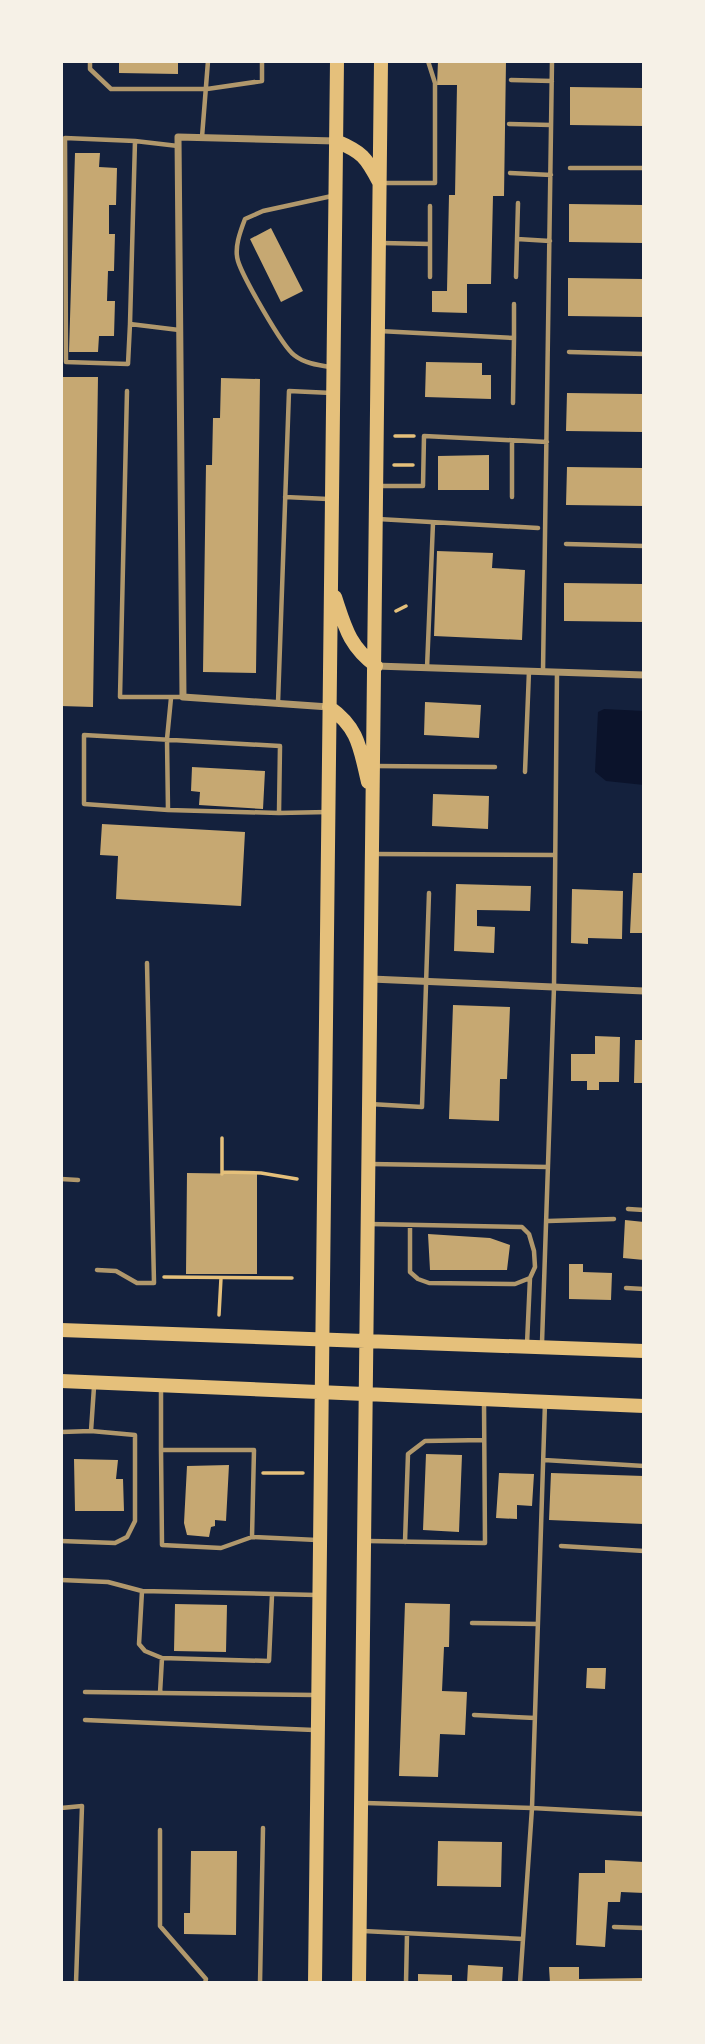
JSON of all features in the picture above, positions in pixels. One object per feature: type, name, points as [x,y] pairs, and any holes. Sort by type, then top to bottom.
[{"type":"main road","points":[[315,1983],[337,61]]},
{"type":"main road","points":[[359,1983],[381,61]]},
{"type":"main road","points":[[336,141],[366,157],[380,183]]},
{"type":"main road","points":[[332,589],[350,640],[362,655],[376,666]]},
{"type":"main road","points":[[330,707],[344,718],[357,736],[373,800]]},
{"type":"main road","points":[[61,1330],[644,1351]]},
{"type":"main road","points":[[61,1381],[644,1406]]},
{"type":"street","points":[[330,707],[183,697],[178,137],[336,141]]},
{"type":"street","points":[[376,666],[644,675]]},
{"type":"street","points":[[371,979],[644,990]]},
{"type":"lane","points":[[90,61],[90,69],[111,89],[207,89],[262,80],[262,61]]},
{"type":"lane","points":[[202,138],[208,61]]},
{"type":"lane","points":[[380,183],[435,183],[435,83],[428,61]]},
{"type":"lane","points":[[543,671],[552,61]]},
{"type":"lane","points":[[510,80],[552,81]]},
{"type":"lane","points":[[509,124],[551,125]]},
{"type":"lane","points":[[135,141],[128,364],[66,362],[65,138],[135,141],[178,146]]},
{"type":"lane","points":[[570,168],[644,168]]},
{"type":"lane","points":[[510,173],[551,175]]},
{"type":"lane","points":[[334,368],[307,363],[283,344],[237,260],[238,237],[245,219],[263,211],[336,195]]},
{"type":"lane","points":[[516,277],[518,203]]},
{"type":"lane","points":[[430,206],[430,277]]},
{"type":"lane","points":[[517,239],[550,241]]},
{"type":"lane","points":[[379,243],[430,244]]},
{"type":"lane","points":[[513,403],[514,304]]},
{"type":"lane","points":[[130,324],[180,331]]},
{"type":"lane","points":[[379,331],[514,338]]},
{"type":"lane","points":[[569,352],[644,354]]},
{"type":"lane","points":[[127,391],[120,697],[183,697]]},
{"type":"lane","points":[[278,704],[289,391],[334,393]]},
{"type":"lane","points":[[377,486],[424,486],[424,436],[547,443]]},
{"type":"lane","points":[[512,441],[512,496]]},
{"type":"lane","points":[[285,498],[333,499]]},
{"type":"lane","points":[[377,519],[538,528]]},
{"type":"lane","points":[[427,668],[433,523]]},
{"type":"lane","points":[[566,544],[644,546]]},
{"type":"lane","points":[[525,772],[529,671]]},
{"type":"lane","points":[[542,1348],[554,987],[557,672]]},
{"type":"lane","points":[[168,810],[167,739],[171,698]]},
{"type":"lane","points":[[279,813],[280,746],[84,735],[84,804],[168,810],[279,813],[328,811]]},
{"type":"lane","points":[[374,766],[495,768]]},
{"type":"lane","points":[[372,854],[555,855]]},
{"type":"lane","points":[[369,1104],[422,1107],[429,893]]},
{"type":"lane","points":[[97,1270],[116,1271],[137,1283],[154,1283],[146,963]]},
{"type":"lane","points":[[369,1164],[548,1167]]},
{"type":"lane","points":[[61,1179],[78,1180]]},
{"type":"lane","points":[[628,1209],[644,1210]]},
{"type":"lane","points":[[548,1221],[614,1219]]},
{"type":"lane","points":[[368,1224],[522,1227],[529,1234],[535,1267],[530,1278],[526,1347]]},
{"type":"lane","points":[[410,1226],[410,1272],[418,1279],[429,1283],[515,1284],[530,1278]]},
{"type":"lane","points":[[626,1288],[644,1289]]},
{"type":"lane","points":[[91,1431],[94,1382]]},
{"type":"lane","points":[[161,1385],[162,1545],[221,1548],[252,1537],[321,1541]]},
{"type":"lane","points":[[364,1541],[485,1543],[484,1399]]},
{"type":"lane","points":[[520,1983],[532,1808],[545,1402]]},
{"type":"lane","points":[[61,1432],[91,1431],[135,1435],[135,1521],[127,1537],[115,1543],[61,1541]]},
{"type":"lane","points":[[405,1542],[408,1454],[425,1441],[484,1440]]},
{"type":"lane","points":[[161,1450],[254,1450],[252,1537]]},
{"type":"lane","points":[[544,1460],[644,1465]]},
{"type":"lane","points":[[561,1546],[644,1551]]},
{"type":"lane","points":[[61,1580],[108,1582],[142,1591],[321,1595]]},
{"type":"lane","points":[[142,1591],[139,1644],[145,1651],[162,1658],[269,1661],[272,1595]]},
{"type":"lane","points":[[472,1623],[538,1624]]},
{"type":"lane","points":[[160,1693],[162,1658]]},
{"type":"lane","points":[[85,1692],[320,1695]]},
{"type":"lane","points":[[474,1716],[535,1718]]},
{"type":"lane","points":[[85,1720],[319,1730]]},
{"type":"lane","points":[[361,1803],[644,1814]]},
{"type":"lane","points":[[61,1808],[82,1806],[76,1983]]},
{"type":"lane","points":[[260,1983],[263,1828]]},
{"type":"lane","points":[[160,1830],[160,1926],[206,1979],[205,1983]]},
{"type":"lane","points":[[614,1927],[644,1928]]},
{"type":"lane","points":[[360,1931],[523,1939]]},
{"type":"lane","points":[[406,1983],[407,1934]]},
{"type":"path","points":[[395,436],[424,436]]},
{"type":"path","points":[[394,465],[415,465]]},
{"type":"path","points":[[396,611],[407,606]]},
{"type":"path","points":[[222,1138],[222,1173],[261,1173],[297,1179]]},
{"type":"path","points":[[154,1277],[292,1278]]},
{"type":"path","points":[[219,1315],[221,1278]]},
{"type":"path","points":[[254,1473],[303,1473]]},
{"type":"water","points":[[604,709],[644,711],[644,785],[606,781],[595,772],[598,712]]},
{"type":"building","points":[[119,61],[178,61],[178,74],[119,73]]},
{"type":"building","points":[[438,61],[506,61],[504,196],[493,196],[491,284],[467,284],[467,313],[432,312],[432,291],[447,291],[449,195],[455,195],[457,85],[437,85]]},
{"type":"building","points":[[570,87],[644,88],[644,126],[570,125]]},
{"type":"building","points":[[75,153],[100,153],[99,167],[117,168],[116,205],[109,205],[109,234],[115,234],[114,271],[108,271],[107,301],[115,301],[114,336],[99,336],[98,352],[69,352]]},
{"type":"building","points":[[569,204],[644,205],[644,243],[569,242]]},
{"type":"building","points":[[271,228],[303,291],[281,302],[250,239]]},
{"type":"building","points":[[568,278],[644,279],[644,317],[568,316]]},
{"type":"building","points":[[426,362],[482,363],[482,375],[491,375],[491,399],[425,397]]},
{"type":"building","points":[[61,377],[98,377],[93,707],[61,706]]},
{"type":"building","points":[[221,378],[260,379],[256,673],[203,672],[206,465],[212,465],[213,418],[220,418]]},
{"type":"building","points":[[567,393],[644,394],[644,432],[566,431]]},
{"type":"building","points":[[489,455],[489,490],[438,490],[438,456]]},
{"type":"building","points":[[567,467],[644,468],[644,506],[566,505]]},
{"type":"building","points":[[437,551],[493,553],[492,568],[525,570],[522,640],[434,636]]},
{"type":"building","points":[[564,583],[644,584],[644,622],[564,621]]},
{"type":"building","points":[[425,702],[481,705],[479,738],[424,735]]},
{"type":"building","points":[[192,767],[265,771],[263,809],[199,805],[200,792],[191,791]]},
{"type":"building","points":[[433,794],[489,796],[488,829],[432,826]]},
{"type":"building","points":[[102,824],[245,832],[241,906],[116,899],[118,856],[100,855]]},
{"type":"building","points":[[633,873],[644,873],[644,933],[630,933]]},
{"type":"building","points":[[456,884],[531,886],[530,911],[477,910],[477,926],[495,927],[494,953],[454,951]]},
{"type":"building","points":[[572,889],[623,891],[622,939],[588,938],[588,944],[571,943]]},
{"type":"building","points":[[453,1005],[510,1007],[507,1079],[500,1079],[499,1121],[449,1119]]},
{"type":"building","points":[[595,1036],[620,1037],[619,1082],[599,1082],[599,1090],[587,1090],[587,1081],[571,1081],[571,1054],[595,1054]]},
{"type":"building","points":[[635,1040],[644,1040],[644,1083],[634,1083]]},
{"type":"building","points":[[187,1173],[257,1174],[257,1274],[186,1274]]},
{"type":"building","points":[[625,1220],[644,1222],[644,1260],[623,1258]]},
{"type":"building","points":[[428,1234],[490,1238],[510,1245],[507,1270],[430,1270]]},
{"type":"building","points":[[569,1264],[583,1264],[583,1272],[612,1273],[611,1300],[569,1299]]},
{"type":"building","points":[[426,1454],[462,1455],[459,1532],[423,1530]]},
{"type":"building","points":[[74,1459],[118,1460],[116,1479],[123,1479],[124,1511],[75,1511]]},
{"type":"building","points":[[229,1465],[226,1521],[215,1520],[209,1537],[187,1535],[184,1523],[187,1466]]},
{"type":"building","points":[[499,1473],[534,1474],[532,1506],[517,1505],[517,1519],[496,1518]]},
{"type":"building","points":[[551,1473],[644,1476],[644,1524],[549,1520]]},
{"type":"building","points":[[405,1603],[450,1604],[449,1647],[444,1647],[442,1691],[467,1692],[465,1735],[440,1734],[438,1777],[399,1776]]},
{"type":"building","points":[[175,1604],[227,1605],[226,1652],[174,1651]]},
{"type":"building","points":[[587,1668],[606,1668],[605,1689],[586,1688]]},
{"type":"building","points":[[438,1841],[502,1842],[501,1887],[437,1886]]},
{"type":"building","points":[[191,1851],[237,1851],[236,1935],[184,1934],[184,1913],[190,1913]]},
{"type":"building","points":[[605,1860],[644,1862],[644,1893],[621,1892],[620,1902],[608,1902],[605,1947],[576,1945],[579,1873],[605,1873]]},
{"type":"building","points":[[468,1965],[503,1967],[502,1983],[467,1983]]},
{"type":"building","points":[[549,1967],[579,1967],[579,1979],[644,1978],[644,1983],[550,1983]]},
{"type":"building","points":[[418,1974],[452,1975],[452,1983],[418,1983]]}]
